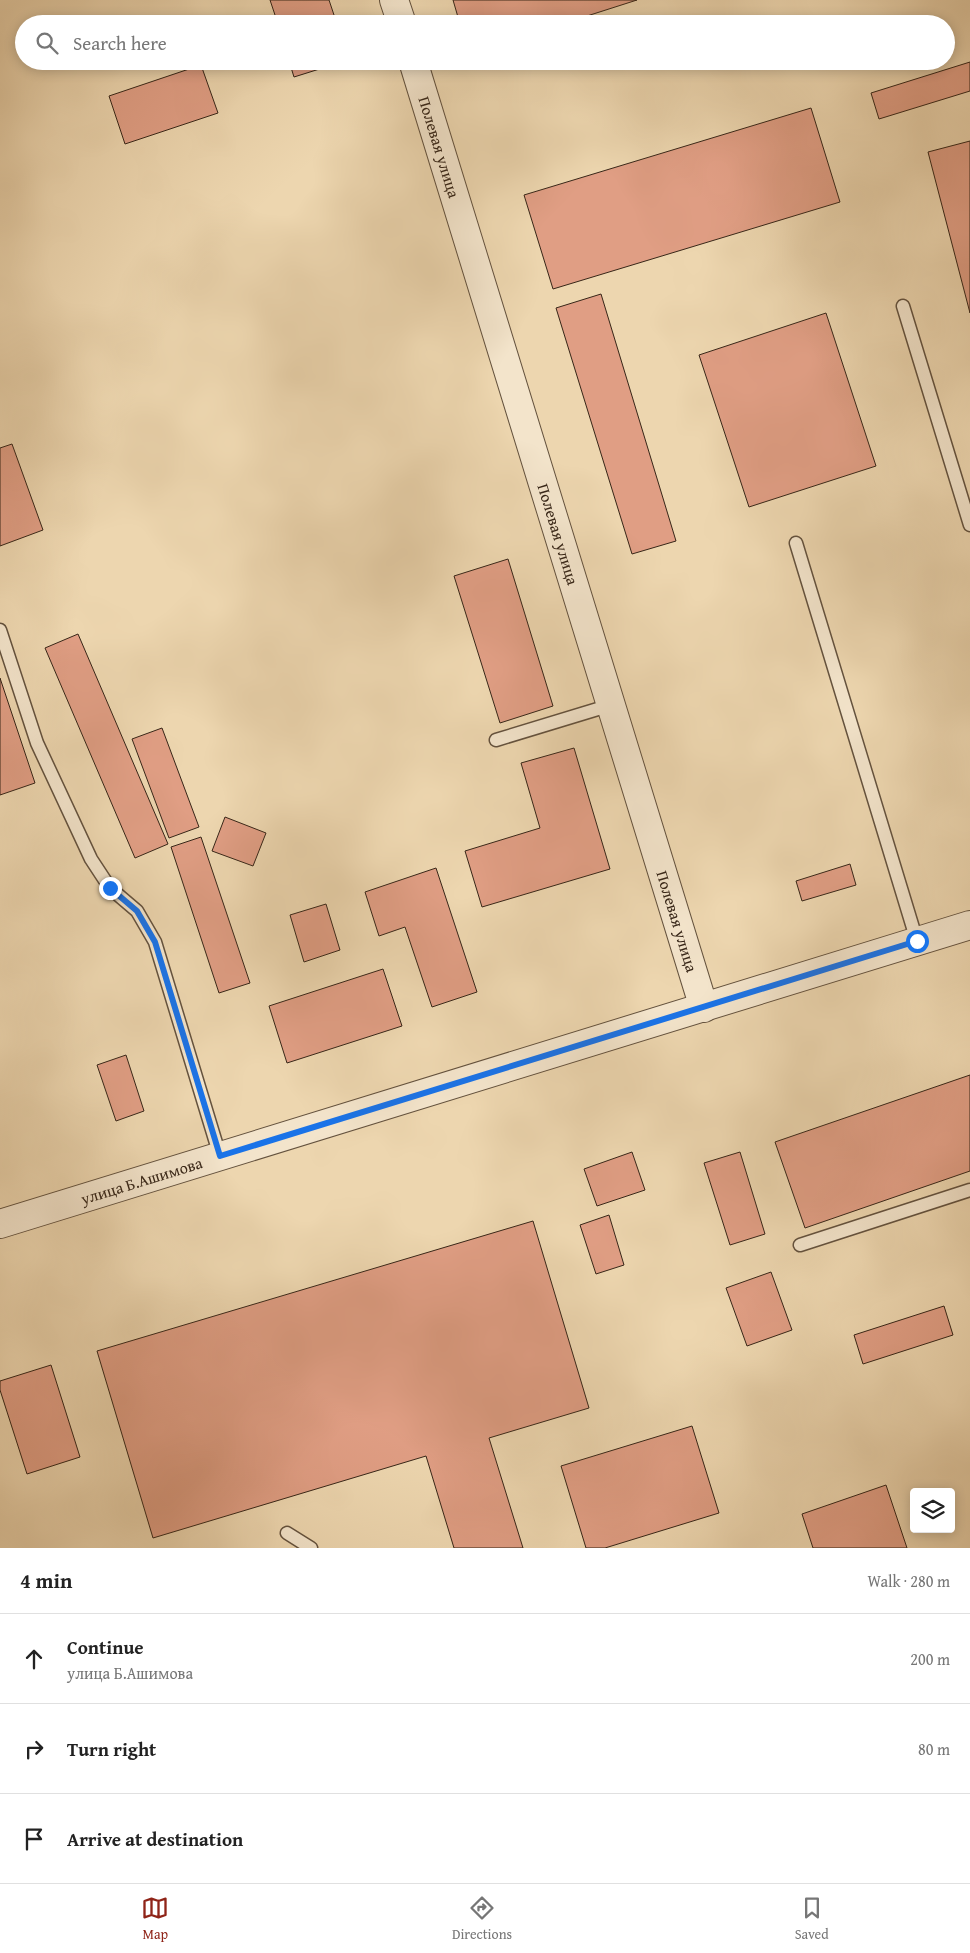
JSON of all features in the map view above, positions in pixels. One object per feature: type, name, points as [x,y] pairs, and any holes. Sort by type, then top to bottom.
[{"type":"street","points":[[394,0],[399,15]]},
{"type":"street","name":"Полевая улица","points":[[416,70],[704,1008]]},
{"type":"street","name":"улица Б.Ашимова","points":[[0,1224],[970,925]]},
{"type":"lane","points":[[903,306],[970,525]]},
{"type":"lane","points":[[796,544],[917,941]]},
{"type":"lane","points":[[0,630],[37,743],[91,859],[110,888],[137,911],[155,942],[220,1156]]},
{"type":"lane","points":[[496,740],[611,705]]},
{"type":"lane","points":[[800,1245],[970,1190]]},
{"type":"lane","points":[[287,1533],[311,1548]]},
{"type":"building","points":[[270,0],[329,0],[334,15],[275,15]]},
{"type":"building","points":[[453,0],[637,0],[590,15],[457,15]]},
{"type":"building","points":[[970,62],[970,91],[879,119],[871,93],[944,70],[955,70],[955,67]]},
{"type":"building","points":[[186,70],[203,70],[218,113],[125,144],[109,96]]},
{"type":"building","points":[[292,70],[316,70],[294,77]]},
{"type":"building","points":[[811,108],[840,202],[553,289],[524,195]]},
{"type":"building","points":[[970,141],[970,313],[928,152]]},
{"type":"building","points":[[601,294],[676,541],[632,554],[556,308]]},
{"type":"building","points":[[826,313],[876,466],[749,507],[699,355]]},
{"type":"building","points":[[12,444],[43,530],[0,546],[0,448]]},
{"type":"building","points":[[508,559],[553,706],[500,723],[454,576]]},
{"type":"building","points":[[78,634],[168,844],[135,858],[45,648]]},
{"type":"building","points":[[0,678],[35,783],[0,795]]},
{"type":"building","points":[[162,728],[199,827],[169,838],[132,739]]},
{"type":"building","points":[[574,748],[610,869],[482,907],[465,851],[540,828],[521,763]]},
{"type":"building","points":[[225,817],[266,833],[253,866],[212,851]]},
{"type":"building","points":[[201,837],[250,983],[219,993],[171,847]]},
{"type":"building","points":[[850,864],[856,885],[802,901],[796,881]]},
{"type":"building","points":[[436,868],[477,992],[432,1007],[405,927],[379,936],[365,892]]},
{"type":"building","points":[[326,904],[340,950],[304,962],[290,915]]},
{"type":"building","points":[[383,969],[402,1026],[287,1063],[269,1006]]},
{"type":"building","points":[[126,1055],[144,1111],[116,1121],[97,1065]]},
{"type":"building","points":[[970,1075],[970,1171],[805,1228],[775,1142]]},
{"type":"building","points":[[632,1152],[645,1190],[597,1206],[584,1169]]},
{"type":"building","points":[[740,1152],[765,1234],[730,1245],[704,1163]]},
{"type":"building","points":[[609,1215],[624,1265],[596,1274],[580,1225]]},
{"type":"building","points":[[533,1221],[589,1408],[489,1438],[523,1548],[454,1548],[426,1456],[153,1538],[97,1351]]},
{"type":"building","points":[[771,1272],[792,1330],[747,1346],[726,1288]]},
{"type":"building","points":[[944,1306],[953,1335],[863,1364],[854,1335]]},
{"type":"building","points":[[51,1365],[80,1457],[27,1474],[0,1390],[0,1381]]},
{"type":"building","points":[[692,1426],[719,1513],[605,1548],[586,1548],[561,1466]]},
{"type":"building","points":[[886,1485],[907,1548],[813,1548],[802,1514]]},
{"type":"route","points":[[110,888],[137,911],[155,942],[220,1156],[917,941]]}]
